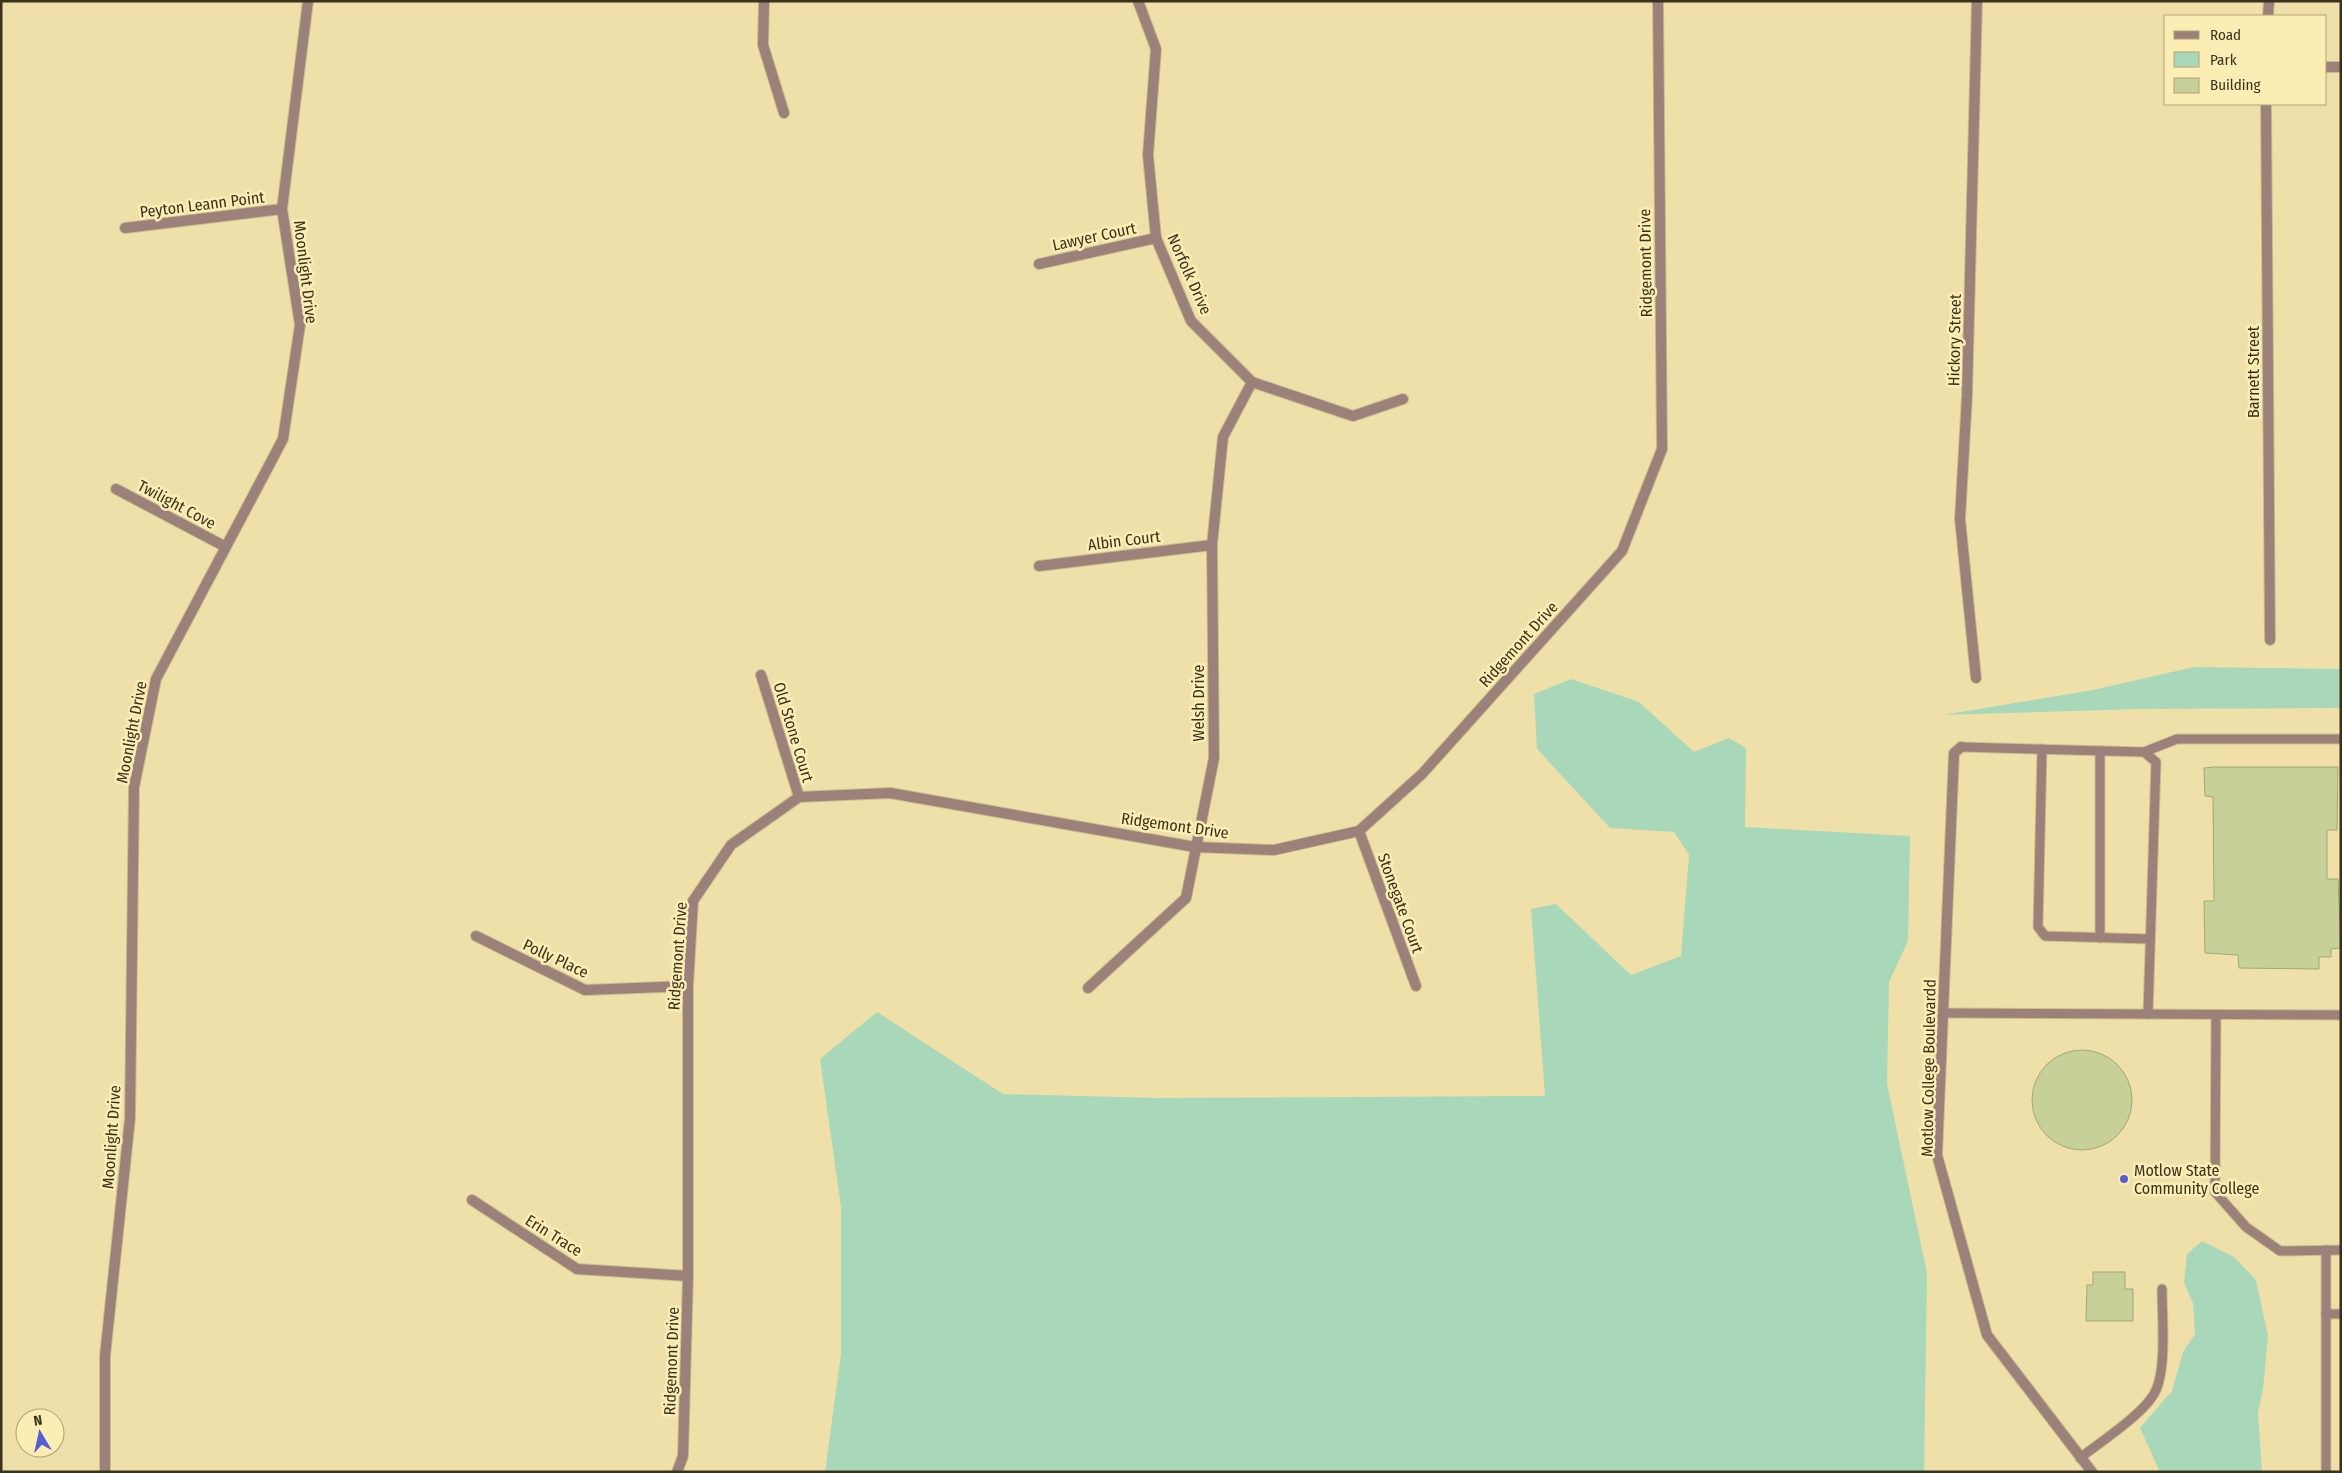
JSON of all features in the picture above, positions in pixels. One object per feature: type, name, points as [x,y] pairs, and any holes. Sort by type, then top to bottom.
[{"type":"street","name":"Moonlight Drive","points":[[105,1472],[104,1356],[130,1118],[134,787],[156,679],[224,546],[283,439],[300,325],[282,209],[308,1]]},
{"type":"street","points":[[764,1],[763,45],[784,113]]},
{"type":"street","name":"Norfolk Drive","points":[[1138,1],[1156,49],[1148,155],[1156,238],[1191,321],[1252,382],[1353,416],[1403,399]]},
{"type":"street","name":"Ridgemont Drive","points":[[677,1472],[683,1456],[688,1276],[688,986],[693,901],[731,845],[799,797],[890,793],[1195,847],[1274,850],[1359,831],[1422,774],[1622,551],[1662,449],[1658,1]]},
{"type":"street","name":"Hickory Street","points":[[1976,678],[1960,519],[1968,396],[1977,1]]},
{"type":"street","points":[[2268,15],[2269,1]]},
{"type":"street","points":[[2327,67],[2341,68]]},
{"type":"street","name":"Barnett Street","points":[[2266,105],[2270,640]]},
{"type":"street","name":"Peyton Leann Point","points":[[125,228],[282,209]]},
{"type":"street","name":"Lawyer Court","points":[[1038,264],[1156,238]]},
{"type":"street","name":"Welsh Drive","points":[[1088,988],[1186,898],[1214,758],[1212,545],[1223,437],[1252,382]]},
{"type":"street","name":"Twilight Cove","points":[[116,489],[224,546]]},
{"type":"street","name":"Albin Court","points":[[1039,566],[1212,545]]},
{"type":"street","name":"Old Stone Court","points":[[761,675],[799,797]]},
{"type":"street","name":"Motlow College Boulevardd","points":[[1961,747],[1954,754],[1937,1155],[1987,1335],[2092,1472]]},
{"type":"street","name":"Stonegate Court","points":[[1359,831],[1416,986]]},
{"type":"street","name":"Polly Place","points":[[476,936],[585,990],[688,986]]},
{"type":"street","name":"Erin Trace","points":[[472,1200],[577,1269],[688,1276]]},
{"type":"lane","points":[[1961,747],[2144,752],[2177,739],[2341,739]]},
{"type":"lane","points":[[2042,749],[2038,927],[2046,936],[2150,939]]},
{"type":"lane","points":[[2100,751],[2100,938]]},
{"type":"lane","points":[[2144,752],[2156,762],[2148,1014]]},
{"type":"lane","points":[[1943,1013],[2341,1016]]},
{"type":"lane","points":[[2216,1015],[2215,1192],[2246,1227],[2280,1251],[2341,1250]]},
{"type":"lane","points":[[2326,1250],[2326,1472]]},
{"type":"lane","points":[[2080,1458],[2144,1407],[2155,1393],[2160,1374],[2162,1289]]},
{"type":"lane","points":[[2326,1314],[2341,1314]]},
{"type":"green space","points":[[2194,667],[2341,669],[2341,708],[2137,709],[1943,715],[2093,690]]},
{"type":"green space","points":[[1571,679],[1639,702],[1694,752],[1729,738],[1746,748],[1745,827],[1910,836],[1908,941],[1889,982],[1887,1084],[1927,1273],[1924,1472],[825,1472],[841,1354],[841,1207],[820,1059],[877,1012],[1003,1094],[1156,1098],[1545,1096],[1531,909],[1556,904],[1631,975],[1681,956],[1689,855],[1674,832],[1610,828],[1537,749],[1534,694]]},
{"type":"green space","points":[[2202,1241],[2234,1257],[2256,1280],[2268,1336],[2263,1389],[2258,1413],[2262,1472],[2160,1472],[2140,1428],[2172,1391],[2183,1352],[2195,1334],[2193,1303],[2184,1283],[2187,1254]]},
{"type":"building","points":[[2338,767],[2337,830],[2327,830],[2327,879],[2338,879],[2341,948],[2331,949],[2331,957],[2319,957],[2319,969],[2239,968],[2238,955],[2205,953],[2204,901],[2214,901],[2213,797],[2205,796],[2204,768]]},
{"type":"building","points":[[2082,1050],[2101,1054],[2117,1065],[2128,1081],[2132,1100],[2128,1119],[2117,1135],[2101,1146],[2082,1150],[2063,1146],[2047,1135],[2036,1119],[2032,1100],[2036,1081],[2047,1065],[2063,1054]]},
{"type":"building","points":[[2093,1272],[2125,1272],[2125,1289],[2133,1289],[2133,1321],[2086,1321],[2087,1285],[2093,1285]]},
{"type":"place","name":"Motlow State Community College","points":[[2124,1179]]}]
